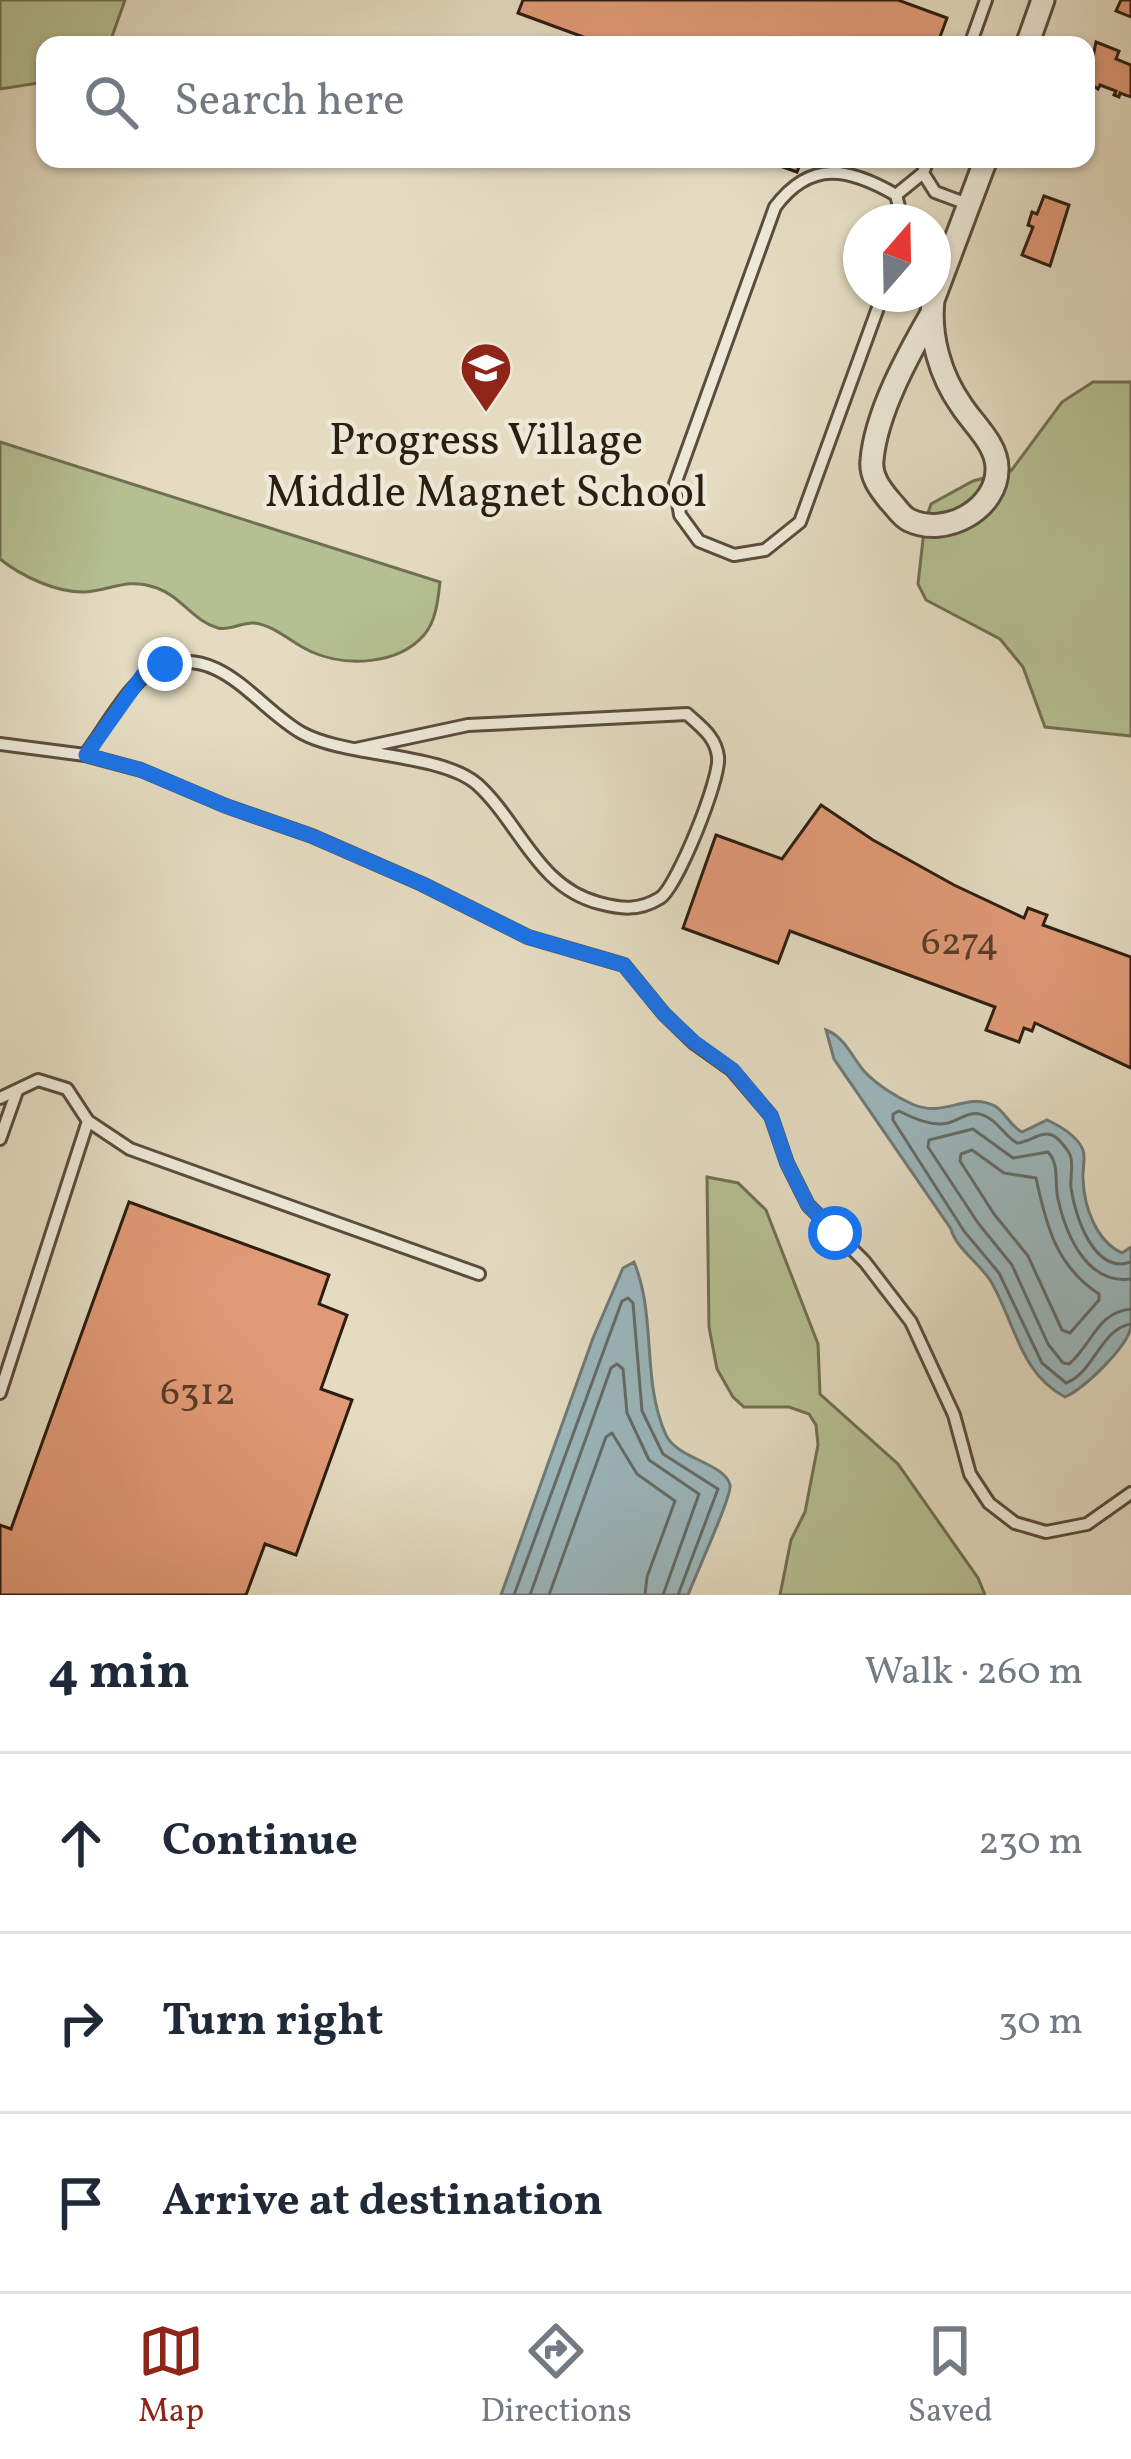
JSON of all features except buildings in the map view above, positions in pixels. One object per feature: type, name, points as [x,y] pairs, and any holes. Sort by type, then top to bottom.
[{"type":"street","points":[[1030,36],[1043,0]]},
{"type":"street","points":[[951,248],[983,168]]},
{"type":"street","points":[[927,303],[942,373],[984,434],[998,464],[993,494],[972,516],[927,525],[907,520],[878,487],[871,463],[927,303]]},
{"type":"lane","points":[[973,36],[986,0]]},
{"type":"lane","points":[[896,195],[925,168]]},
{"type":"lane","points":[[876,312],[800,522],[765,550],[734,555],[699,541],[680,515],[675,484],[775,207],[790,187],[812,175],[845,172],[868,178],[896,195],[898,204]]},
{"type":"lane","points":[[923,173],[935,192],[970,205]]},
{"type":"lane","points":[[86,755],[144,673],[165,664],[199,663],[234,677],[303,734],[356,749],[439,768],[475,782],[536,861],[564,888],[594,902],[633,910],[664,896],[684,861],[720,762],[715,740],[687,714],[469,725],[356,749]]},
{"type":"lane","points":[[0,744],[86,755],[141,770],[312,836],[528,937],[624,965],[664,1014],[733,1070],[771,1116],[808,1205],[865,1262],[911,1322],[954,1415],[970,1474],[989,1503],[1015,1523],[1046,1532],[1087,1524],[1131,1493]]},
{"type":"lane","points":[[0,1099],[38,1081],[67,1089],[88,1120],[130,1149],[479,1274]]},
{"type":"lane","points":[[0,1139],[17,1090]]},
{"type":"lane","points":[[0,1393],[88,1120]]},
{"type":"green space","points":[[0,0],[125,0],[112,36],[36,36],[36,83],[0,89]]},
{"type":"green space","points":[[1093,382],[1131,382],[1131,736],[1045,727],[1023,667],[1000,639],[926,600],[918,584],[931,504],[973,481],[1011,471],[1062,402]]},
{"type":"green space","points":[[0,442],[440,582],[431,623],[413,645],[386,658],[340,660],[312,652],[262,625],[222,629],[209,625],[166,592],[146,585],[85,592],[40,582],[0,559]]},
{"type":"green space","points":[[707,1177],[738,1183],[766,1210],[818,1344],[820,1394],[898,1464],[985,1595],[780,1595],[791,1540],[805,1512],[818,1445],[816,1425],[809,1414],[789,1407],[744,1407],[717,1369],[709,1327]]},
{"type":"water","points":[[826,1030],[874,1081],[912,1104],[935,1109],[984,1102],[999,1109],[1022,1132],[1047,1120],[1080,1145],[1093,1222],[1113,1248],[1122,1253],[1131,1247],[1131,1327],[1114,1356],[1073,1392],[1065,1397],[1037,1374],[990,1280],[958,1242],[834,1059]]},
{"type":"water","points":[[634,1262],[645,1305],[658,1414],[672,1443],[726,1478],[729,1492],[720,1519],[688,1595],[501,1595],[593,1338],[623,1268]]},
{"type":"place","name":"Progress Village Middle Magnet School","points":[[486,414]]},
{"type":"route","points":[[165,664],[144,673],[86,755],[141,770],[312,836],[528,937],[624,965],[664,1014],[733,1070],[771,1116],[808,1205],[835,1233]]}]
